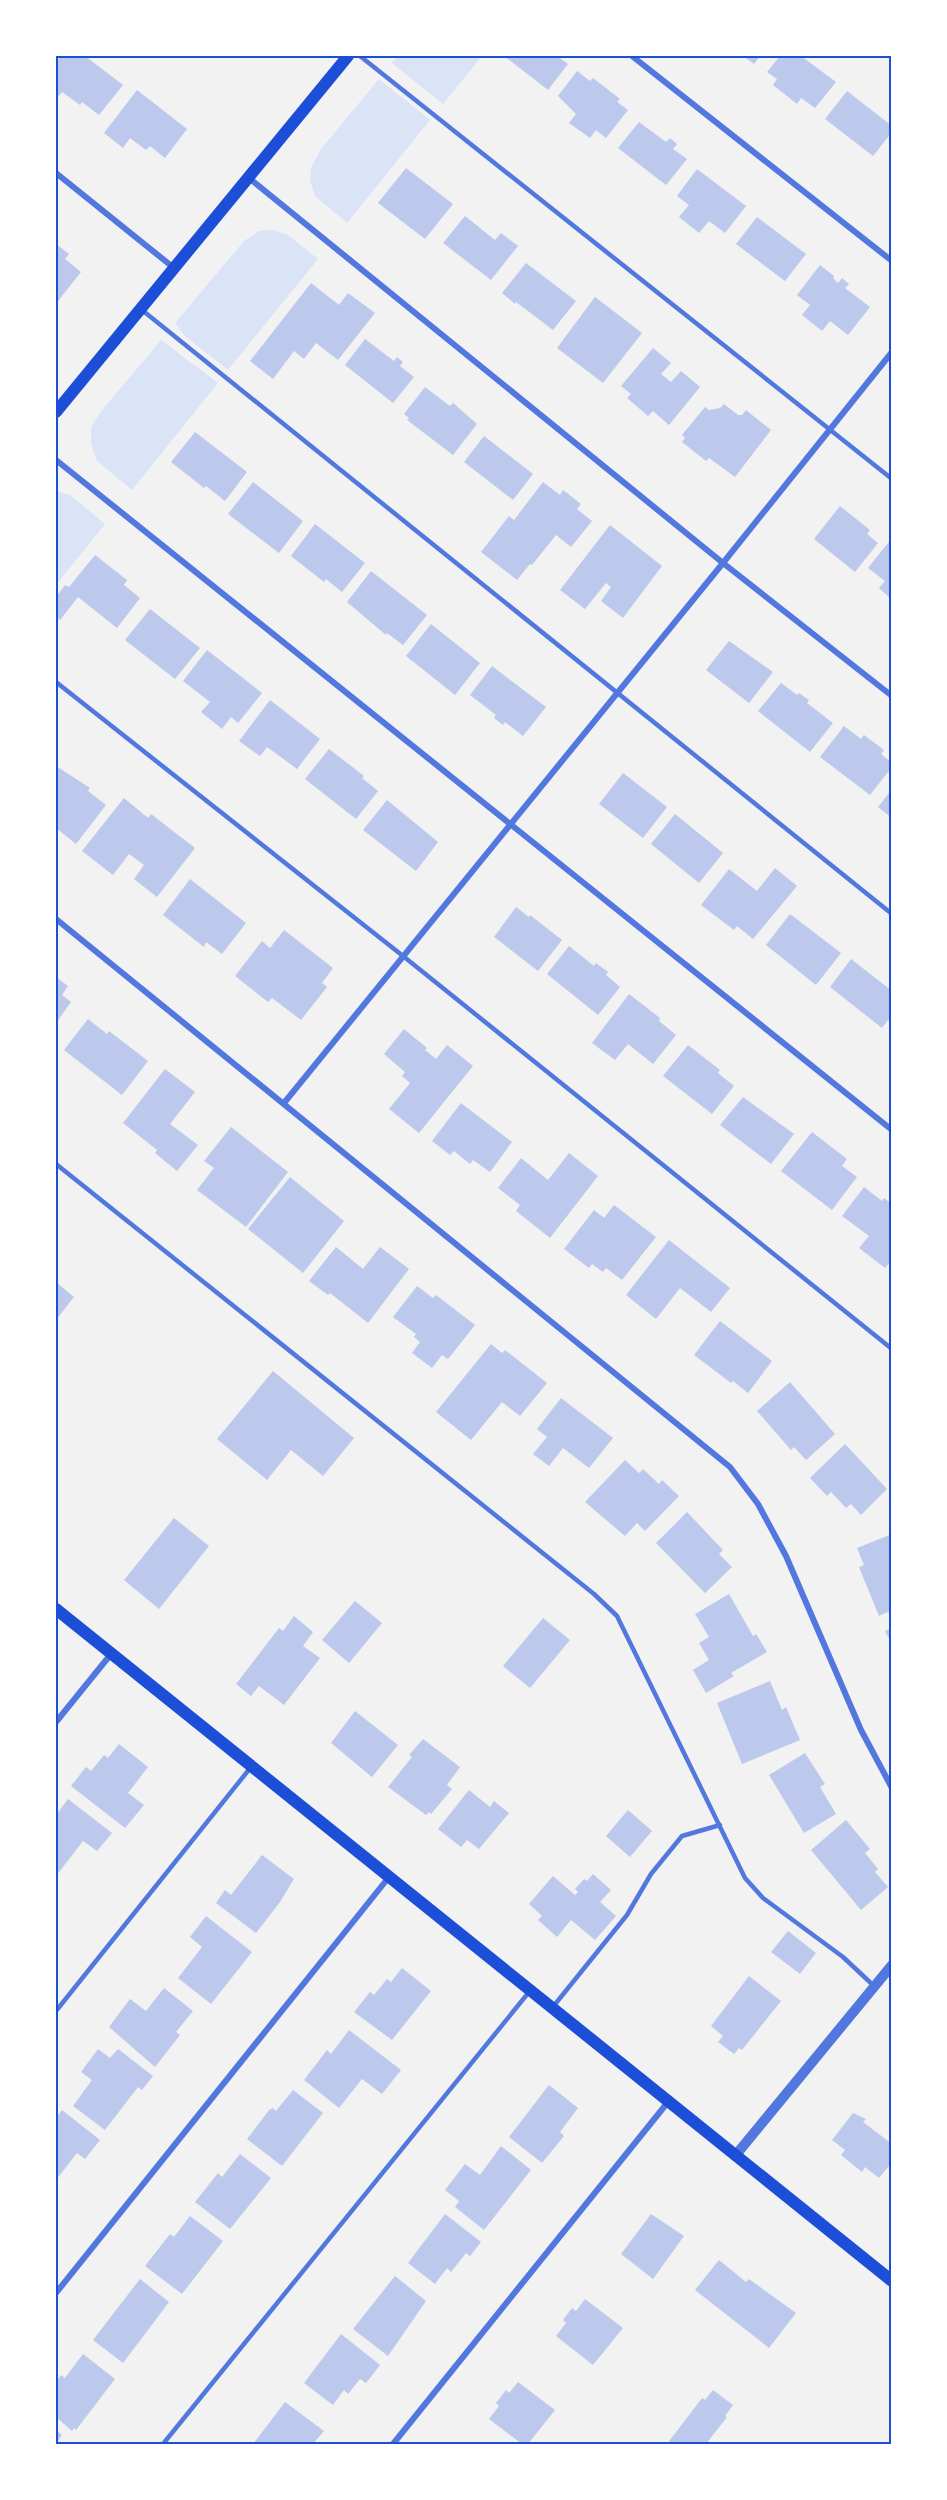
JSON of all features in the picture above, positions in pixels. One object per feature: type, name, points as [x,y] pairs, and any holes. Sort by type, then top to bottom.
[{"type":"main road","points":[[56,412],[348,56]]},
{"type":"main road","points":[[56,1610],[891,2281]]},
{"type":"street","points":[[632,56],[891,261]]},
{"type":"street","points":[[56,173],[174,268]]},
{"type":"street","points":[[249,178],[723,563],[891,696]]},
{"type":"street","points":[[284,1103],[618,693],[891,352]]},
{"type":"street","points":[[56,460],[509,826],[891,1130]]},
{"type":"street","points":[[56,919],[730,1467],[758,1504],[786,1556],[861,1730],[891,1788]]},
{"type":"street","points":[[56,1722],[111,1654]]},
{"type":"street","points":[[56,2293],[389,1877]]},
{"type":"street","points":[[735,2156],[891,1965]]},
{"type":"street","points":[[393,2445],[669,2102]]},
{"type":"lane","points":[[360,56],[891,479]]},
{"type":"lane","points":[[140,309],[891,914]]},
{"type":"lane","points":[[56,682],[404,956],[891,1349]]},
{"type":"lane","points":[[56,1164],[594,1594],[617,1616],[745,1878],[763,1898],[843,1957],[874,1986]]},
{"type":"lane","points":[[56,2011],[252,1767]]},
{"type":"lane","points":[[552,2008],[627,1915],[651,1874],[682,1836],[720,1825]]},
{"type":"lane","points":[[162,2445],[530,1990]]},
{"type":"shaded area","points":[[398,56],[482,56],[443,104],[392,63]]},
{"type":"shaded area","points":[[379,79],[430,120],[347,223],[315,196],[310,181],[311,168],[321,149]]},
{"type":"shaded area","points":[[273,230],[288,235],[318,259],[228,370],[185,336],[175,323],[244,241],[259,231]]},
{"type":"shaded area","points":[[161,340],[218,383],[132,490],[97,461],[91,444],[91,428],[99,414]]},
{"type":"shaded area","points":[[56,491],[70,495],[105,524],[56,585]]},
{"type":"building","points":[[61,56],[85,56],[123,85],[99,115],[82,102],[80,105],[62,92],[58,97],[56,94],[56,63]]},
{"type":"building","points":[[504,56],[557,56],[568,64],[548,90]]},
{"type":"building","points":[[743,56],[760,56],[754,64]]},
{"type":"building","points":[[780,56],[801,56],[836,82],[815,108],[801,98],[797,104],[773,85],[777,79],[767,72]]},
{"type":"building","points":[[577,71],[590,81],[593,78],[620,99],[617,102],[628,110],[606,138],[596,130],[590,138],[569,123],[576,114],[558,96]]},
{"type":"building","points":[[137,90],[187,129],[165,158],[150,146],[146,150],[130,138],[123,148],[104,133]]},
{"type":"building","points":[[847,91],[892,126],[892,132],[873,156],[825,119]]},
{"type":"building","points":[[639,122],[666,142],[670,138],[677,144],[673,149],[687,159],[666,185],[618,148]]},
{"type":"building","points":[[406,168],[453,204],[425,239],[378,203]]},
{"type":"building","points":[[697,169],[746,206],[725,233],[709,221],[699,233],[679,217],[689,205],[677,196]]},
{"type":"building","points":[[465,216],[495,240],[501,233],[518,246],[491,280],[443,243]]},
{"type":"building","points":[[757,217],[806,254],[785,281],[736,244]]},
{"type":"building","points":[[56,244],[69,254],[65,259],[81,272],[58,301],[56,299]]},
{"type":"building","points":[[526,263],[576,301],[553,330],[502,293]]},
{"type":"building","points":[[820,265],[834,276],[833,278],[838,283],[842,278],[849,284],[845,288],[870,307],[848,335],[830,321],[822,331],[802,315],[810,305],[797,295]]},
{"type":"building","points":[[311,283],[339,305],[348,293],[375,313],[338,360],[316,343],[304,359],[294,351],[273,379],[250,361]]},
{"type":"building","points":[[595,297],[642,333],[603,383],[557,348]]},
{"type":"building","points":[[365,339],[394,361],[397,357],[403,362],[400,366],[414,377],[393,403],[345,365]]},
{"type":"building","points":[[653,348],[671,363],[661,374],[671,382],[681,371],[700,387],[669,425],[653,411],[648,416],[627,398],[631,394],[621,386]]},
{"type":"building","points":[[425,387],[450,406],[453,403],[477,424],[453,455],[407,420],[409,418],[404,414]]},
{"type":"building","points":[[724,404],[738,415],[742,415],[746,410],[771,430],[735,477],[709,458],[706,461],[682,442],[685,438],[682,435],[705,407],[709,410],[720,408]]},
{"type":"building","points":[[195,432],[247,472],[225,501],[171,462]]},
{"type":"building","points":[[484,436],[533,474],[513,500],[464,462]]},
{"type":"building","points":[[253,482],[303,521],[279,553],[228,514]]},
{"type":"building","points":[[543,482],[560,495],[563,490],[581,504],[577,509],[592,521],[571,547],[556,535],[517,580],[481,552],[509,516],[514,520]]},
{"type":"building","points":[[840,506],[870,530],[867,534],[878,543],[855,572],[814,539]]},
{"type":"building","points":[[315,524],[365,563],[342,592],[326,579],[324,582],[291,556]]},
{"type":"building","points":[[610,525],[662,566],[623,618],[601,601],[611,587],[606,583],[585,609],[560,590]]},
{"type":"building","points":[[892,538],[892,600],[879,588],[885,581],[868,568]]},
{"type":"building","points":[[95,555],[127,580],[124,585],[140,598],[117,628],[78,597],[60,620],[56,616],[56,597],[65,585],[69,587]]},
{"type":"building","points":[[371,571],[427,615],[403,645],[387,633],[386,635],[347,602]]},
{"type":"building","points":[[150,609],[200,648],[175,679],[125,640]]},
{"type":"building","points":[[431,624],[480,663],[455,695],[406,656]]},
{"type":"building","points":[[729,641],[773,672],[749,703],[706,670]]},
{"type":"building","points":[[207,650],[262,693],[238,723],[231,717],[222,729],[201,712],[210,702],[183,681]]},
{"type":"building","points":[[492,666],[546,707],[523,736],[505,722],[503,725],[494,718],[496,715],[470,695]]},
{"type":"building","points":[[781,683],[797,695],[799,693],[809,700],[807,703],[833,723],[810,752],[758,711]]},
{"type":"building","points":[[270,700],[320,739],[297,769],[267,747],[260,756],[239,741]]},
{"type":"building","points":[[844,726],[861,739],[864,735],[884,750],[881,754],[892,763],[892,767],[870,795],[820,757]]},
{"type":"building","points":[[329,749],[364,776],[362,778],[378,791],[356,819],[305,779]]},
{"type":"building","points":[[56,766],[90,788],[88,791],[106,805],[76,844],[56,828]]},
{"type":"building","points":[[623,773],[667,807],[643,838],[599,804]]},
{"type":"building","points":[[892,789],[892,818],[878,807]]},
{"type":"building","points":[[124,798],[148,818],[151,814],[195,848],[157,897],[134,879],[144,865],[129,854],[113,875],[82,851]]},
{"type":"building","points":[[387,800],[438,842],[416,871],[363,830]]},
{"type":"building","points":[[675,814],[723,853],[699,883],[651,844]]},
{"type":"building","points":[[775,868],[797,886],[753,939],[737,926],[734,930],[701,905],[729,869],[757,891]]},
{"type":"building","points":[[190,879],[246,923],[222,954],[206,942],[204,947],[163,915]]},
{"type":"building","points":[[516,907],[562,940],[538,971],[494,937]]},
{"type":"building","points":[[790,914],[841,953],[816,985],[766,945]]},
{"type":"building","points":[[284,930],[333,968],[322,983],[327,987],[301,1020],[272,998],[268,1002],[235,976],[262,941],[270,948]]},
{"type":"building","points":[[569,946],[594,966],[596,963],[608,972],[606,975],[620,987],[598,1015],[547,974]]},
{"type":"building","points":[[851,959],[892,991],[892,1015],[882,1028],[830,987]]},
{"type":"building","points":[[56,977],[68,986],[62,995],[71,1002],[56,1023]]},
{"type":"building","points":[[629,994],[660,1018],[659,1021],[676,1035],[653,1064],[628,1044],[615,1060],[592,1043]]},
{"type":"building","points":[[88,1019],[107,1034],[109,1031],[148,1061],[122,1095],[64,1050]]},
{"type":"building","points":[[404,1029],[427,1048],[425,1050],[436,1059],[447,1045],[473,1066],[419,1133],[389,1109],[410,1083],[402,1076],[405,1072],[384,1054]]},
{"type":"building","points":[[688,1045],[720,1070],[718,1073],[734,1086],[712,1114],[663,1076]]},
{"type":"building","points":[[165,1069],[195,1092],[170,1124],[198,1145],[177,1171],[155,1153],[157,1150],[123,1123]]},
{"type":"building","points":[[743,1097],[794,1134],[771,1164],[720,1125]]},
{"type":"building","points":[[461,1103],[512,1142],[490,1172],[473,1160],[470,1164],[454,1151],[450,1155],[432,1141]]},
{"type":"building","points":[[231,1127],[288,1172],[246,1227],[197,1190],[214,1168],[204,1161]]},
{"type":"building","points":[[812,1132],[847,1159],[842,1166],[857,1177],[832,1210],[781,1171]]},
{"type":"building","points":[[569,1153],[598,1176],[550,1238],[516,1211],[520,1205],[498,1188],[521,1158],[548,1180]]},
{"type":"building","points":[[290,1177],[344,1221],[303,1273],[248,1229]]},
{"type":"building","points":[[864,1187],[882,1201],[884,1198],[892,1204],[892,1260],[885,1268],[859,1248],[869,1236],[842,1216]]},
{"type":"building","points":[[614,1205],[656,1237],[622,1280],[606,1268],[603,1272],[592,1264],[589,1268],[564,1249],[594,1210],[604,1218]]},
{"type":"building","points":[[669,1240],[730,1288],[711,1312],[680,1288],[656,1319],[626,1295]]},
{"type":"building","points":[[336,1247],[363,1269],[380,1247],[409,1269],[368,1323],[330,1293],[328,1295],[309,1281]]},
{"type":"building","points":[[56,1282],[74,1297],[56,1320]]},
{"type":"building","points":[[417,1286],[433,1298],[436,1295],[475,1325],[448,1359],[442,1355],[432,1368],[412,1353],[420,1342],[414,1337],[416,1334],[393,1317]]},
{"type":"building","points":[[720,1321],[772,1361],[748,1393],[694,1355]]},
{"type":"building","points":[[491,1344],[502,1353],[505,1350],[547,1383],[520,1416],[502,1402],[471,1440],[436,1412]]},
{"type":"building","points":[[273,1371],[354,1438],[323,1476],[291,1450],[267,1480],[217,1439]]},
{"type":"building","points":[[790,1382],[835,1434],[806,1460],[794,1447],[791,1450],[757,1411]]},
{"type":"building","points":[[561,1398],[613,1438],[589,1468],[563,1448],[549,1466],[533,1454],[547,1437],[537,1429]]},
{"type":"building","points":[[845,1444],[887,1489],[861,1515],[851,1504],[846,1508],[831,1492],[827,1496],[810,1478]]},
{"type":"building","points":[[625,1460],[639,1473],[643,1469],[659,1484],[662,1480],[679,1496],[645,1531],[637,1523],[625,1536],[585,1502]]},
{"type":"building","points":[[687,1512],[723,1550],[719,1554],[732,1567],[705,1593],[656,1543]]},
{"type":"building","points":[[174,1518],[209,1546],[159,1609],[124,1580]]},
{"type":"building","points":[[892,1534],[892,1610],[879,1616],[859,1567],[864,1565],[857,1548]]},
{"type":"building","points":[[729,1594],[753,1636],[756,1634],[767,1652],[731,1673],[734,1676],[706,1693],[693,1670],[709,1660],[699,1643],[709,1637],[695,1614]]},
{"type":"building","points":[[355,1601],[382,1623],[349,1663],[322,1640]]},
{"type":"building","points":[[294,1616],[313,1632],[303,1646],[320,1658],[284,1705],[259,1686],[251,1696],[236,1684],[279,1628],[283,1631]]},
{"type":"building","points":[[543,1618],[570,1640],[530,1688],[503,1666]]},
{"type":"building","points":[[892,1628],[892,1644],[885,1631]]},
{"type":"building","points":[[770,1681],[782,1710],[786,1707],[800,1740],[742,1764],[717,1703]]},
{"type":"building","points":[[355,1711],[398,1745],[372,1777],[331,1743]]},
{"type":"building","points":[[423,1739],[460,1767],[447,1785],[452,1789],[431,1814],[429,1812],[426,1815],[388,1787],[412,1757],[409,1755]]},
{"type":"building","points":[[119,1744],[148,1767],[128,1793],[144,1805],[125,1828],[71,1786],[86,1767],[91,1771],[104,1755],[108,1758]]},
{"type":"building","points":[[805,1753],[825,1784],[820,1787],[836,1814],[804,1833],[769,1775]]},
{"type":"building","points":[[469,1790],[490,1807],[494,1801],[509,1813],[479,1849],[467,1840],[461,1847],[438,1829]]},
{"type":"building","points":[[68,1799],[112,1833],[97,1851],[83,1841],[56,1876],[56,1815]]},
{"type":"building","points":[[628,1810],[652,1831],[630,1857],[606,1836]]},
{"type":"building","points":[[846,1820],[870,1849],[865,1853],[878,1869],[875,1872],[888,1887],[861,1910],[811,1850]]},
{"type":"building","points":[[262,1855],[294,1879],[256,1933],[216,1903],[225,1890],[231,1895]]},
{"type":"building","points":[[593,1874],[611,1890],[600,1902],[616,1916],[595,1940],[571,1920],[557,1937],[538,1920],[542,1916],[529,1904],[553,1876],[575,1895],[578,1892],[575,1889],[584,1879],[587,1881]]},
{"type":"building","points":[[206,1916],[252,1952],[211,2004],[178,1978],[202,1947],[190,1937]]},
{"type":"building","points":[[788,1931],[816,1953],[800,1974],[771,1952]]},
{"type":"building","points":[[402,1968],[431,1991],[392,2040],[354,2012],[370,1992],[374,1995],[387,1979],[391,1982]]},
{"type":"building","points":[[749,1976],[781,2001],[742,2050],[739,2048],[734,2054],[718,2042],[723,2036],[711,2026]]},
{"type":"building","points":[[164,1988],[193,2011],[176,2032],[180,2035],[155,2067],[109,2027],[130,1999],[146,2011]]},
{"type":"building","points":[[349,2030],[401,2070],[382,2094],[362,2079],[339,2108],[304,2080],[327,2050],[331,2054]]},
{"type":"building","points":[[98,2049],[110,2058],[118,2049],[153,2076],[142,2090],[138,2087],[105,2130],[73,2106],[92,2080],[81,2072]]},
{"type":"building","points":[[549,2085],[578,2108],[560,2132],[564,2136],[542,2163],[509,2137]]},
{"type":"building","points":[[293,2090],[323,2113],[282,2166],[247,2139],[269,2110],[273,2108],[276,2111]]},
{"type":"building","points":[[62,2110],[100,2140],[85,2159],[77,2153],[56,2180],[56,2118]]},
{"type":"building","points":[[853,2113],[866,2119],[863,2122],[892,2144],[892,2162],[879,2178],[865,2167],[862,2172],[841,2155],[845,2150],[832,2140]]},
{"type":"building","points":[[501,2146],[531,2170],[484,2230],[455,2207],[459,2201],[445,2190],[465,2164],[480,2175]]},
{"type":"building","points":[[240,2154],[271,2178],[230,2229],[195,2202],[218,2173],[222,2177]]},
{"type":"building","points":[[445,2214],[481,2242],[470,2256],[466,2253],[451,2272],[447,2268],[435,2284],[408,2263]]},
{"type":"building","points":[[651,2214],[684,2236],[653,2279],[621,2254]]},
{"type":"building","points":[[190,2216],[223,2241],[182,2294],[145,2266],[170,2234],[174,2237]]},
{"type":"building","points":[[719,2260],[746,2282],[749,2279],[796,2313],[769,2348],[695,2290]]},
{"type":"building","points":[[395,2276],[426,2301],[388,2356],[353,2329]]},
{"type":"building","points":[[140,2279],[169,2302],[123,2363],[93,2340]]},
{"type":"building","points":[[585,2299],[623,2328],[593,2365],[556,2336],[566,2323],[563,2320],[572,2308],[576,2311]]},
{"type":"building","points":[[341,2334],[380,2365],[366,2383],[360,2379],[348,2394],[344,2390],[333,2405],[304,2383]]},
{"type":"building","points":[[83,2354],[115,2379],[76,2430],[74,2428],[72,2431],[56,2417],[56,2382],[61,2375],[65,2378]]},
{"type":"building","points":[[518,2382],[555,2410],[528,2444],[522,2444],[489,2419],[499,2406],[496,2403],[506,2390],[509,2393]]},
{"type":"building","points":[[713,2390],[733,2405],[725,2416],[727,2417],[706,2444],[667,2444],[702,2398],[705,2400]]},
{"type":"building","points":[[285,2402],[324,2431],[313,2444],[253,2444]]},
{"type":"building","points":[[56,2430],[62,2435],[56,2444]]}]
